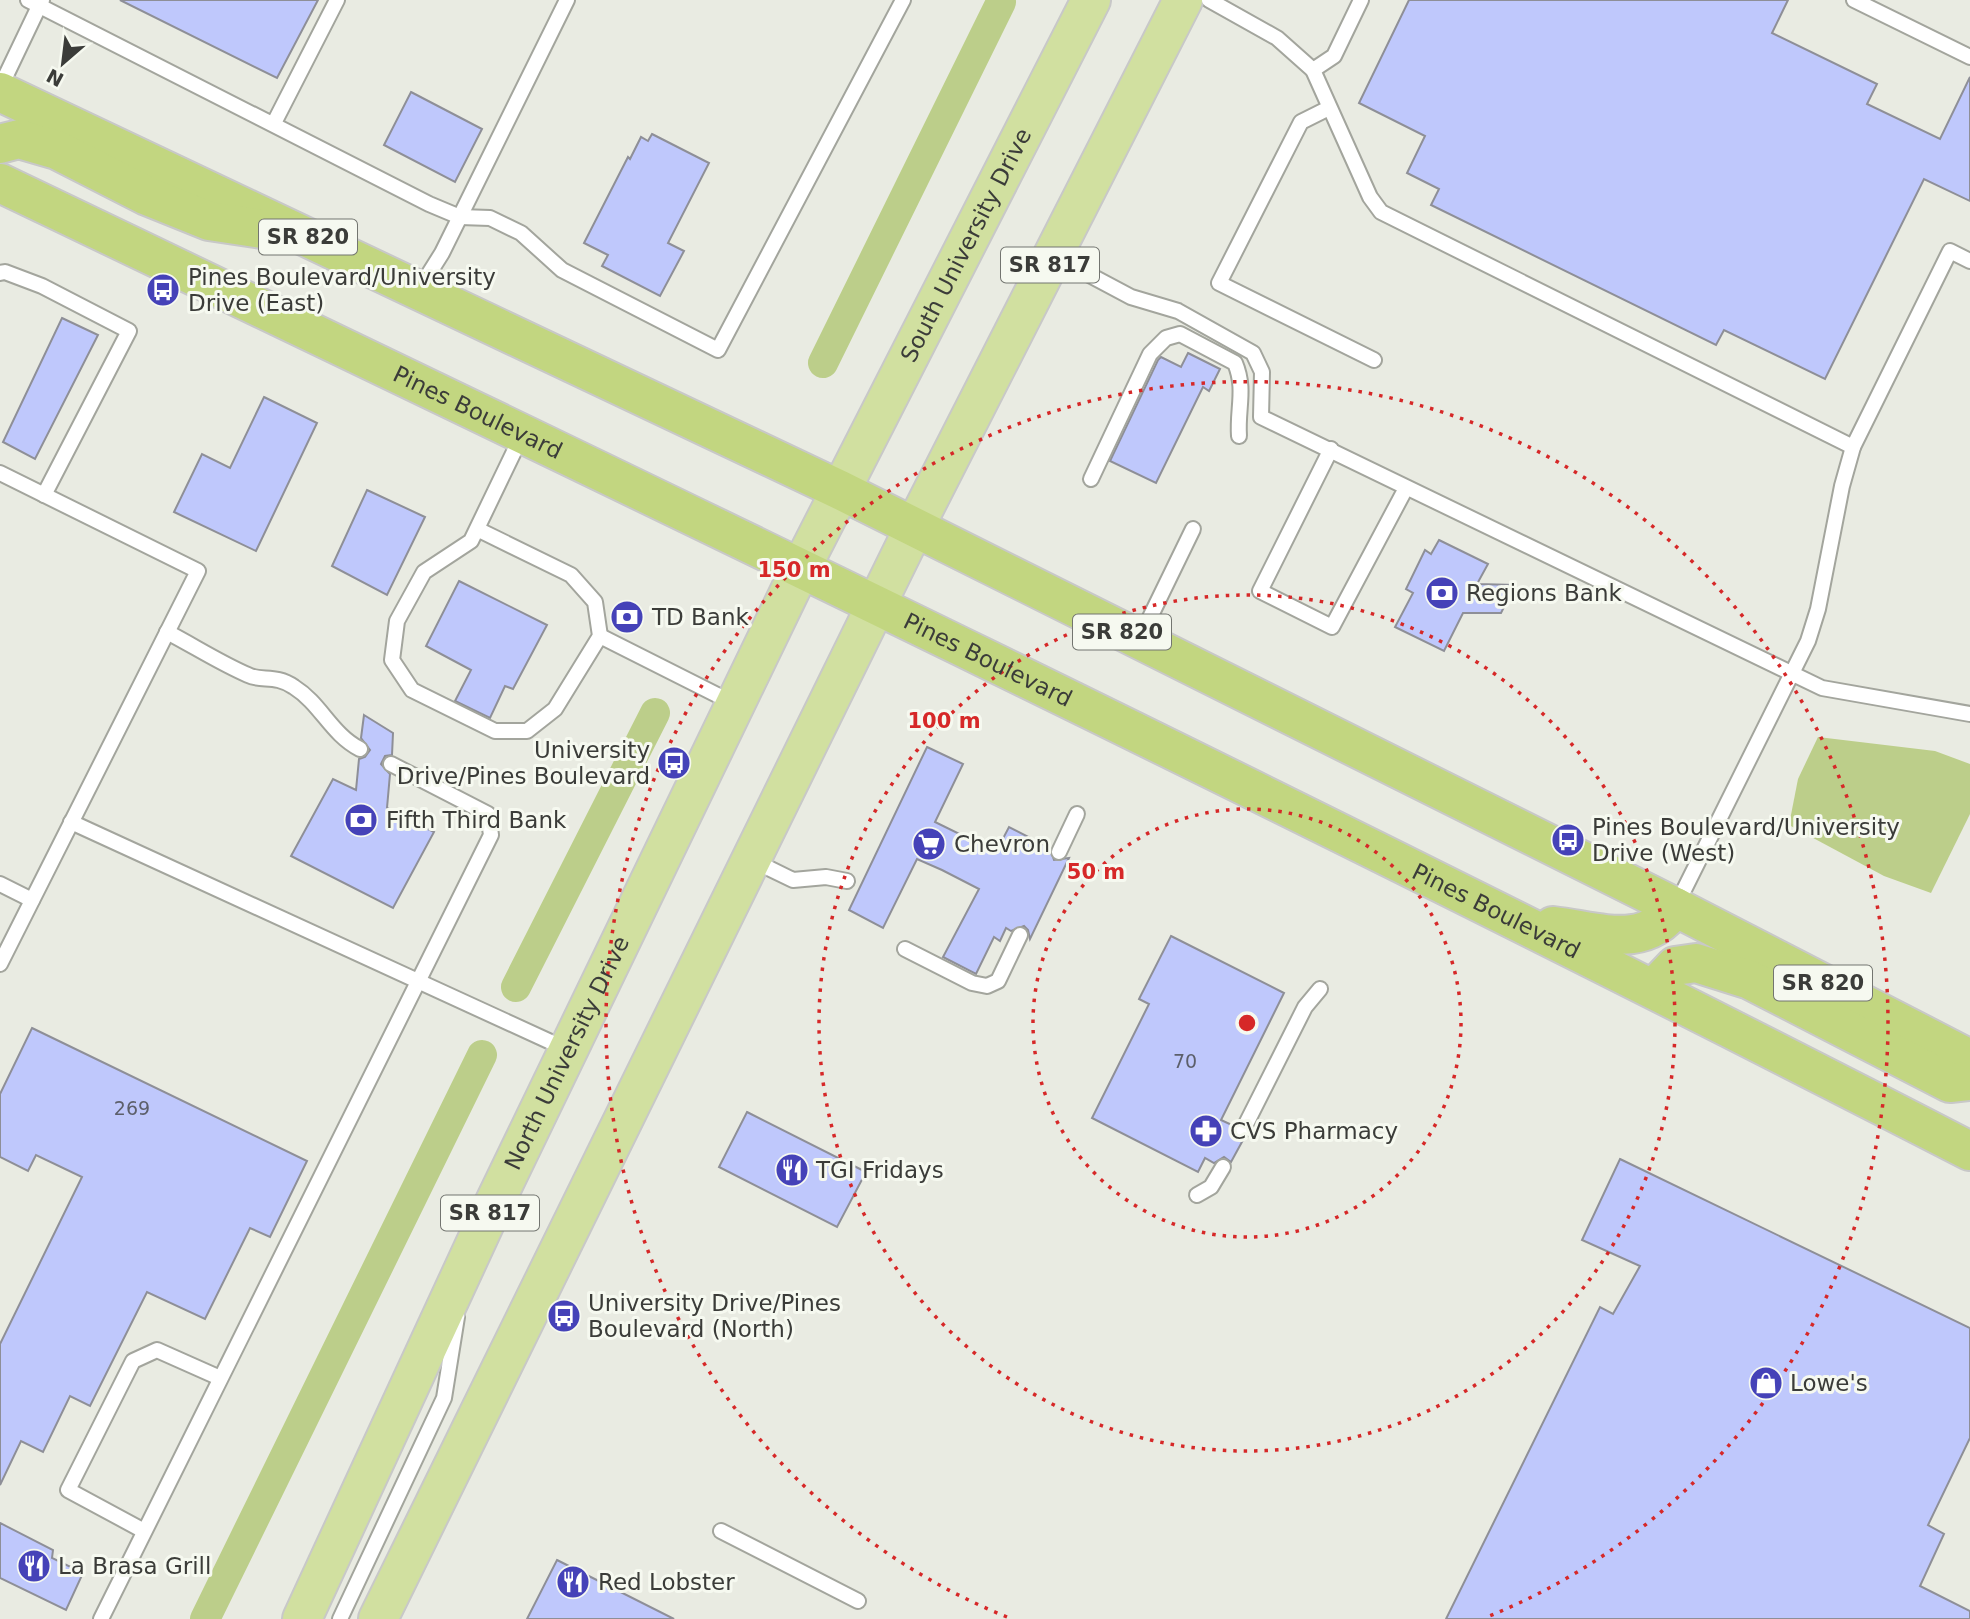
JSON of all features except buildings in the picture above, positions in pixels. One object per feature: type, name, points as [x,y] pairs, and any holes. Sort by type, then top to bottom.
[{"type":"highway","name":"SR 820","points":[[0,90],[840,490],[1675,907],[1970,1059]]},
{"type":"highway","points":[[0,144],[19,139],[57,150],[147,196],[209,221],[302,234]]},
{"type":"highway","name":"Pines Boulevard","points":[[0,183],[523,433],[800,570],[876,604],[1523,922],[1970,1151]]},
{"type":"highway","points":[[1523,922],[1642,934],[1665,923],[1675,907]]},
{"type":"highway","points":[[1654,988],[1675,966],[1696,963],[1750,980],[1951,1083],[1970,1081]]},
{"type":"main road","name":"South University Drive","points":[[840,490],[1091,0]]},
{"type":"main road","name":"SR 817","points":[[378,1619],[876,604],[1183,0]]},
{"type":"main road","name":"North University Drive","points":[[302,1619],[568,1050],[840,490]]},
{"type":"lane","points":[[274,123],[337,0]]},
{"type":"lane","points":[[418,290],[460,217],[567,0]]},
{"type":"lane","points":[[0,90],[36,2],[460,217],[490,218],[521,233],[562,270],[718,350],[903,0]]},
{"type":"lane","points":[[1209,0],[1277,38],[1313,70],[1370,197],[1381,212],[1395,222],[1853,447]]},
{"type":"lane","points":[[1313,70],[1334,56],[1361,0]]},
{"type":"lane","points":[[1854,0],[1970,57]]},
{"type":"lane","points":[[1329,108],[1301,122],[1219,283],[1374,360]]},
{"type":"lane","points":[[1675,907],[1793,675],[1818,608],[1842,486],[1853,447],[1950,251],[1970,261]]},
{"type":"lane","points":[[1054,257],[1131,297],[1178,311],[1253,353],[1262,372],[1261,417],[1822,688],[1849,695],[1970,714]]},
{"type":"lane","points":[[0,273],[5,272],[42,286],[129,331],[44,495]]},
{"type":"lane","points":[[1091,479],[1150,354],[1166,338],[1180,334],[1235,363],[1243,380],[1243,396],[1238,412],[1239,436]]},
{"type":"lane","points":[[477,529],[571,575],[594,602],[600,636],[555,709],[527,732],[495,731],[412,690],[392,660],[397,621],[424,572],[471,541],[523,433]]},
{"type":"lane","points":[[1331,449],[1260,591],[1332,627],[1406,488]]},
{"type":"lane","points":[[0,473],[198,571],[0,964]]},
{"type":"lane","points":[[1139,640],[1193,529]]},
{"type":"lane","points":[[167,632],[251,677],[269,677],[287,682],[317,706],[327,724],[345,741],[360,749]]},
{"type":"lane","points":[[600,636],[736,704]]},
{"type":"lane","points":[[101,1619],[491,835],[488,814],[391,764]]},
{"type":"lane","points":[[1059,852],[1077,814]]},
{"type":"lane","points":[[71,822],[568,1050]]},
{"type":"lane","points":[[751,860],[793,880],[826,877],[847,881]]},
{"type":"lane","points":[[0,884],[32,900]]},
{"type":"lane","points":[[905,949],[972,983],[987,986],[998,981],[1020,935]]},
{"type":"lane","points":[[1243,1130],[1305,1007],[1320,989]]},
{"type":"lane","points":[[1197,1195],[1211,1188],[1223,1167]]},
{"type":"lane","points":[[340,1619],[444,1398],[464,1270]]},
{"type":"lane","points":[[144,1531],[68,1490],[133,1361],[157,1350],[220,1378]]},
{"type":"lane","points":[[720,1531],[858,1601]]},
{"type":"shaded area","points":[[1818,737],[1935,751],[1970,764],[1970,814],[1931,893],[1884,876],[1789,825],[1798,779]]},
{"type":"waterway","points":[[823,363],[1001,2]]},
{"type":"waterway","points":[[516,987],[655,713]]},
{"type":"waterway","points":[[205,1619],[482,1055]]},
{"type":"place","name":"Pines Boulevard/University Drive (East)","points":[[163,290]]},
{"type":"place","name":"Regions Bank","points":[[1442,593]]},
{"type":"place","name":"TD Bank","points":[[627,617]]},
{"type":"place","name":"University Drive/Pines Boulevard","points":[[674,763]]},
{"type":"place","name":"Fifth Third Bank","points":[[361,820]]},
{"type":"place","name":"Pines Boulevard/University Drive (West)","points":[[1568,840]]},
{"type":"place","name":"Chevron","points":[[929,844]]},
{"type":"place","name":"CVS Pharmacy","points":[[1206,1131]]},
{"type":"place","name":"TGI Fridays","points":[[792,1170]]},
{"type":"place","name":"University Drive/Pines Boulevard (North)","points":[[564,1316]]},
{"type":"place","name":"Lowe's","points":[[1766,1383]]},
{"type":"place","name":"La Brasa Grill","points":[[34,1566]]},
{"type":"place","name":"Red Lobster","points":[[573,1582]]}]
